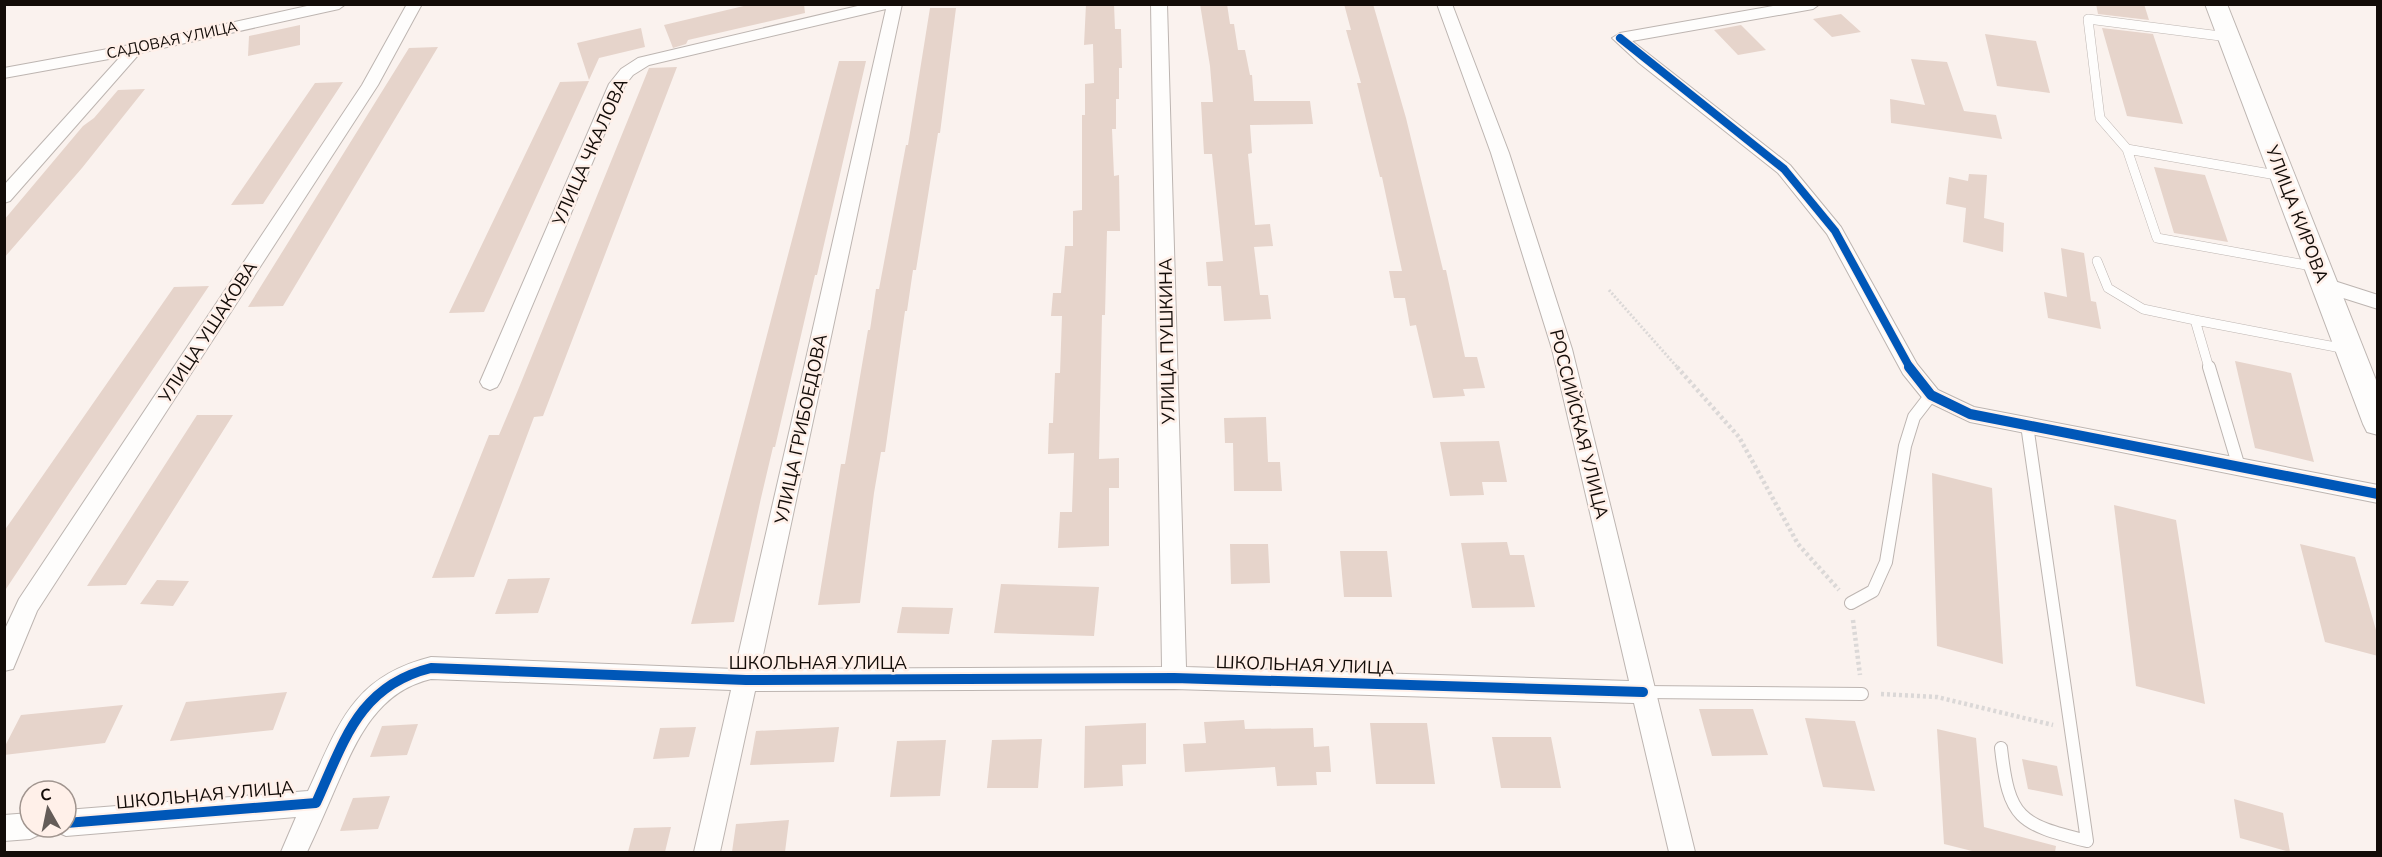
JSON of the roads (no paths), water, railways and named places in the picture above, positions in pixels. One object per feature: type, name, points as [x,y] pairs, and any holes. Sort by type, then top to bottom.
[{"type":"main road","name":"УЛИЦА КИРОВА","points":[[2216,4],[2378,424]]},
{"type":"street","name":"САДОВАЯ УЛИЦА","points":[[4,73],[135,49],[339,4]]},
{"type":"street","name":"УЛИЦА УШАКОВА","points":[[4,661],[27,606],[370,85],[415,4]]},
{"type":"street","name":"УЛИЦА ЧКАЛОВА","points":[[490,382],[617,84],[627,72],[644,61],[888,4]]},
{"type":"street","name":"УЛИЦА ГРИБОЕДОВА","points":[[707,852],[895,4]]},
{"type":"street","name":"УЛИЦА ПУШКИНА","points":[[1159,4],[1174,678]]},
{"type":"street","name":"РОССИЙСКАЯ УЛИЦА","points":[[1444,4],[1500,153],[1562,349],[1682,852]]},
{"type":"street","points":[[1812,4],[1620,38],[1784,170],[1835,231],[1910,369],[1931,395],[1970,414],[2378,494]]},
{"type":"street","points":[[4,197],[135,49]]},
{"type":"street","points":[[2321,276],[2378,302]]},
{"type":"street","name":"ШКОЛЬНАЯ УЛИЦА","points":[[78,822],[316,803],[366,704],[385,687],[415,672],[431,668],[746,680],[1174,678],[1643,692]]},
{"type":"street","points":[[294,852],[316,803]]},
{"type":"lane","points":[[2228,37],[2088,19],[2100,118],[2127,149],[2157,238],[2321,276]]},
{"type":"lane","points":[[2127,149],[2282,176]]},
{"type":"lane","points":[[2097,261],[2108,288],[2143,309],[2349,349]]},
{"type":"lane","points":[[2195,320],[2239,467]]},
{"type":"lane","points":[[1851,603],[1873,591],[1886,562],[1905,446],[1914,417],[1931,395]]},
{"type":"lane","points":[[2001,748],[2008,794],[2017,812],[2039,829],[2087,841],[2027,425]]},
{"type":"lane","points":[[1643,692],[1862,694]]}]
